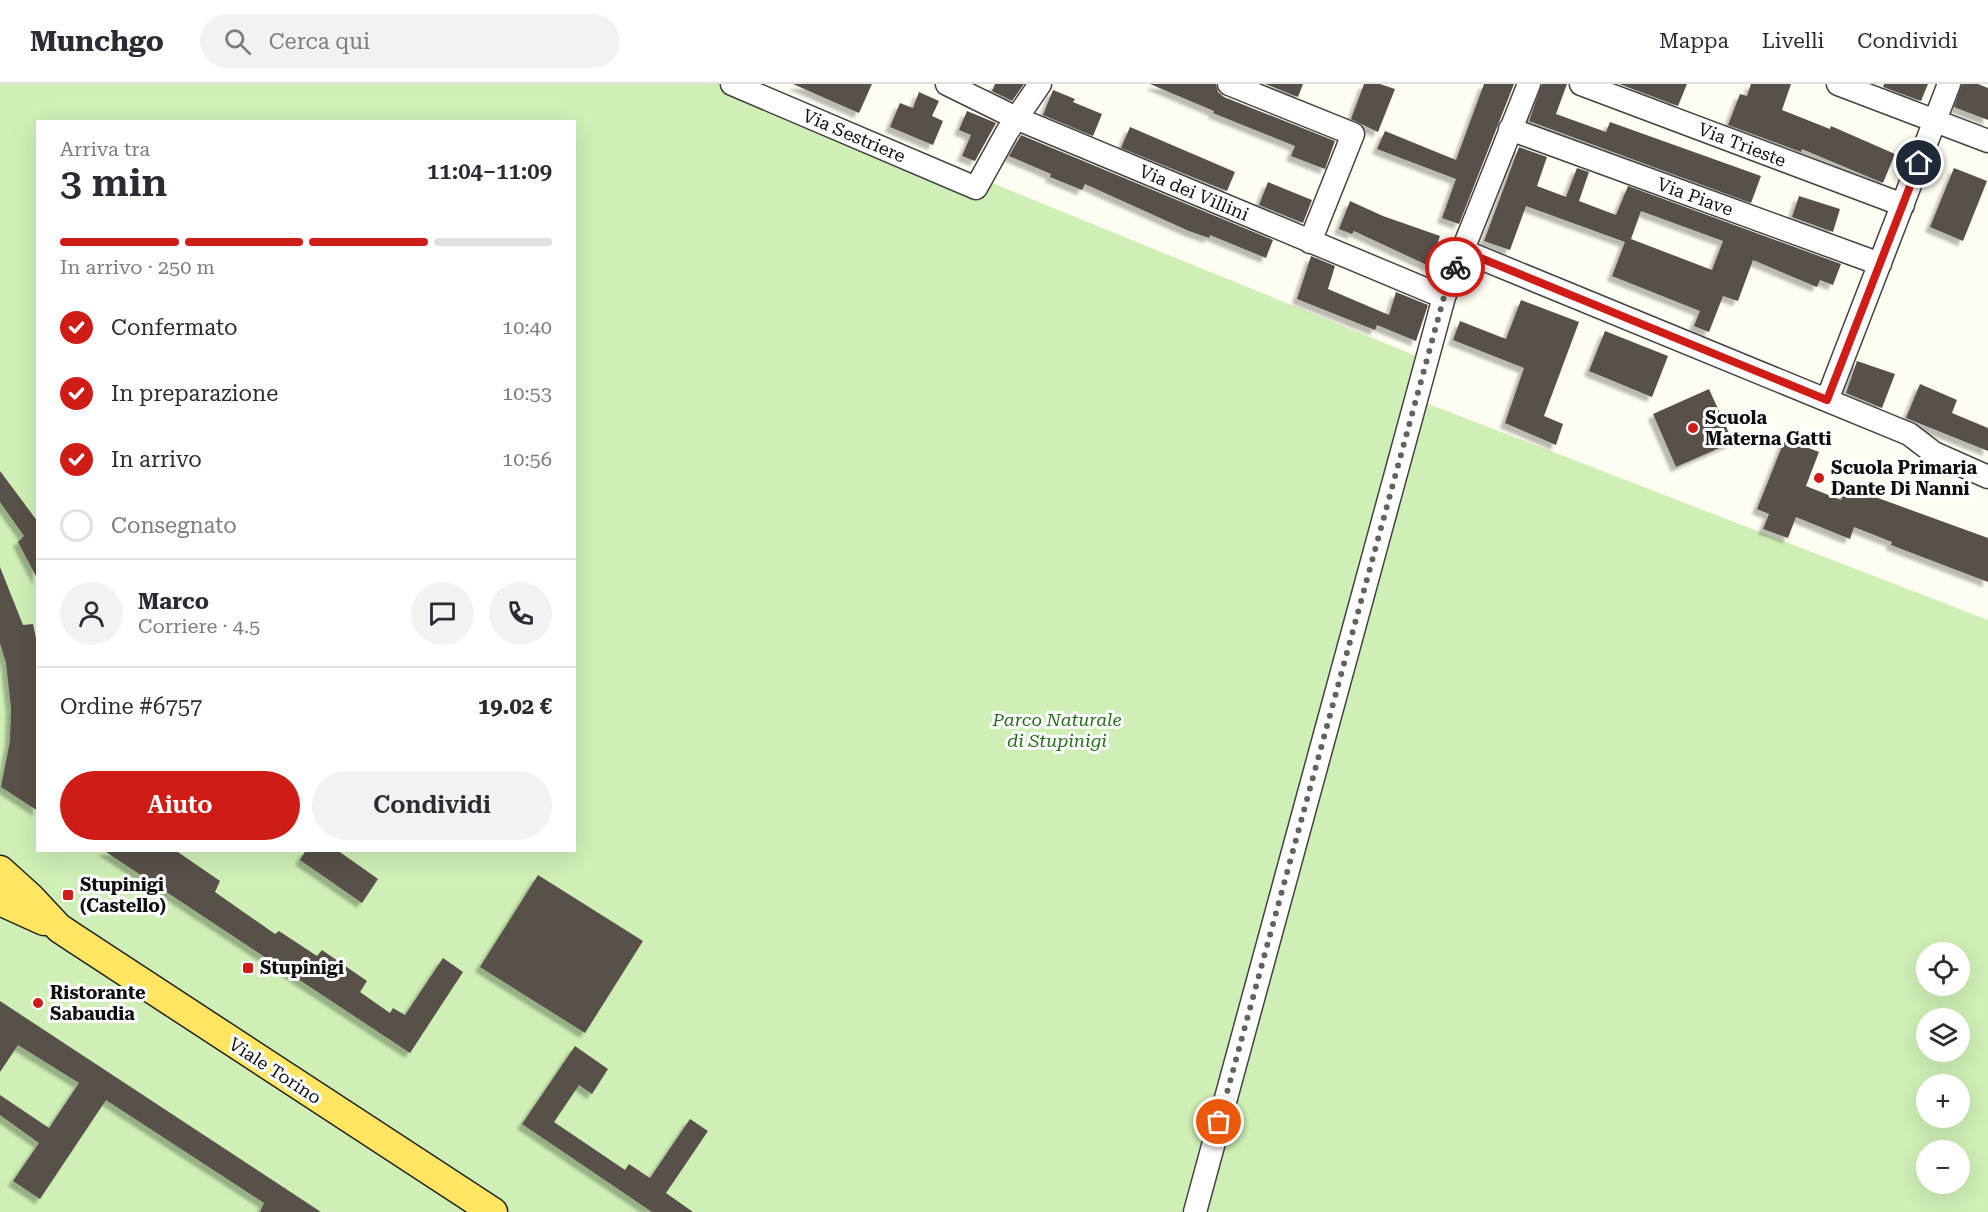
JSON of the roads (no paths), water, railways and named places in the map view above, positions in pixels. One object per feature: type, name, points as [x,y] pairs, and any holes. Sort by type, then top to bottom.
[{"type":"main road","points":[[0,870],[59,928]]},
{"type":"main road","points":[[0,901],[59,928]]},
{"type":"main road","name":"Viale Torino","points":[[59,928],[155,993],[493,1212]]},
{"type":"street","name":"Via Sestriere","points":[[732,84],[976,188],[1018,119]]},
{"type":"street","name":"Via dei Villini","points":[[947,84],[1018,119],[1444,297]]},
{"type":"street","points":[[1018,119],[1040,84]]},
{"type":"street","points":[[1229,84],[1353,134],[1310,242]]},
{"type":"street","points":[[1195,1212],[1444,297],[1529,84]]},
{"type":"street","name":"Via Trieste","points":[[1581,84],[1904,205]]},
{"type":"street","points":[[1838,84],[1988,141]]},
{"type":"street","points":[[1827,400],[1949,84]]},
{"type":"street","name":"Via Piave","points":[[1510,129],[1880,264]]},
{"type":"street","points":[[1461,250],[1909,434],[1934,453],[1988,477]]},
{"type":"place","name":"Scuola Materna Gatti","points":[[1693,428]]},
{"type":"place","name":"Scuola Primaria Dante Di Nanni","points":[[1819,478]]},
{"type":"place","name":"Stupinigi (Castello)","points":[[68,895]]},
{"type":"place","name":"Stupinigi","points":[[248,968]]},
{"type":"place","name":"Ristorante Sabaudia","points":[[38,1003]]},
{"type":"park label","name":"Parco Naturale di Stupinigi","points":[[1057,730]]}]
